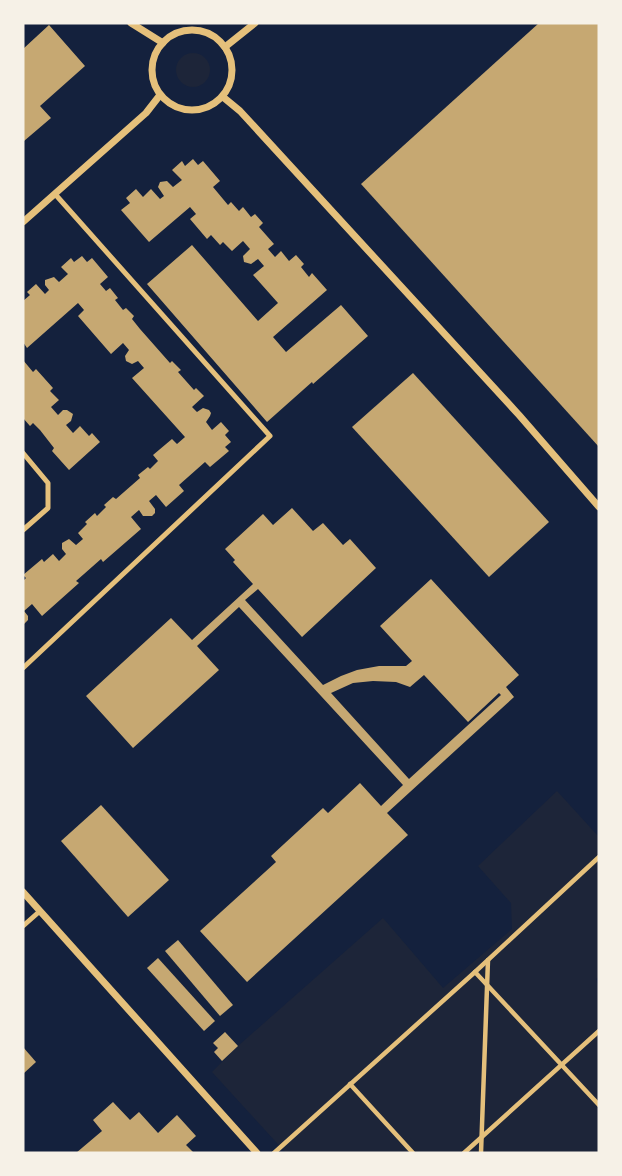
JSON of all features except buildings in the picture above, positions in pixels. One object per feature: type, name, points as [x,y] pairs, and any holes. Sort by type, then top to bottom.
[{"type":"street","points":[[131,23],[163,43]]},
{"type":"street","points":[[225,47],[255,23]]},
{"type":"street","points":[[192,30],[213,36],[225,47],[233,71],[230,86],[223,97],[210,106],[194,110],[180,109],[160,95],[152,74],[154,58],[163,43],[180,32],[192,30]]},
{"type":"street","points":[[23,222],[146,113],[160,95]]},
{"type":"street","points":[[223,97],[240,111],[519,415],[599,507]]},
{"type":"street","points":[[23,892],[257,1153]]},
{"type":"lane","points":[[23,668],[270,436],[55,194]]},
{"type":"lane","points":[[23,453],[48,483],[48,508],[23,530]]},
{"type":"lane","points":[[23,926],[40,911]]},
{"type":"path","points":[[273,1153],[599,857]]},
{"type":"path","points":[[481,1153],[488,959]]},
{"type":"path","points":[[475,972],[599,1105]]},
{"type":"path","points":[[464,1153],[599,1031]]},
{"type":"path","points":[[350,1084],[413,1153]]},
{"type":"shaded area","points":[[193,53],[205,58],[210,70],[205,82],[193,87],[181,82],[176,70],[181,58]]},
{"type":"shaded area","points":[[557,791],[599,837],[599,977],[596,979],[599,989],[599,1153],[286,1153],[212,1072],[383,918],[443,988],[512,929],[511,903],[478,866]]}]
